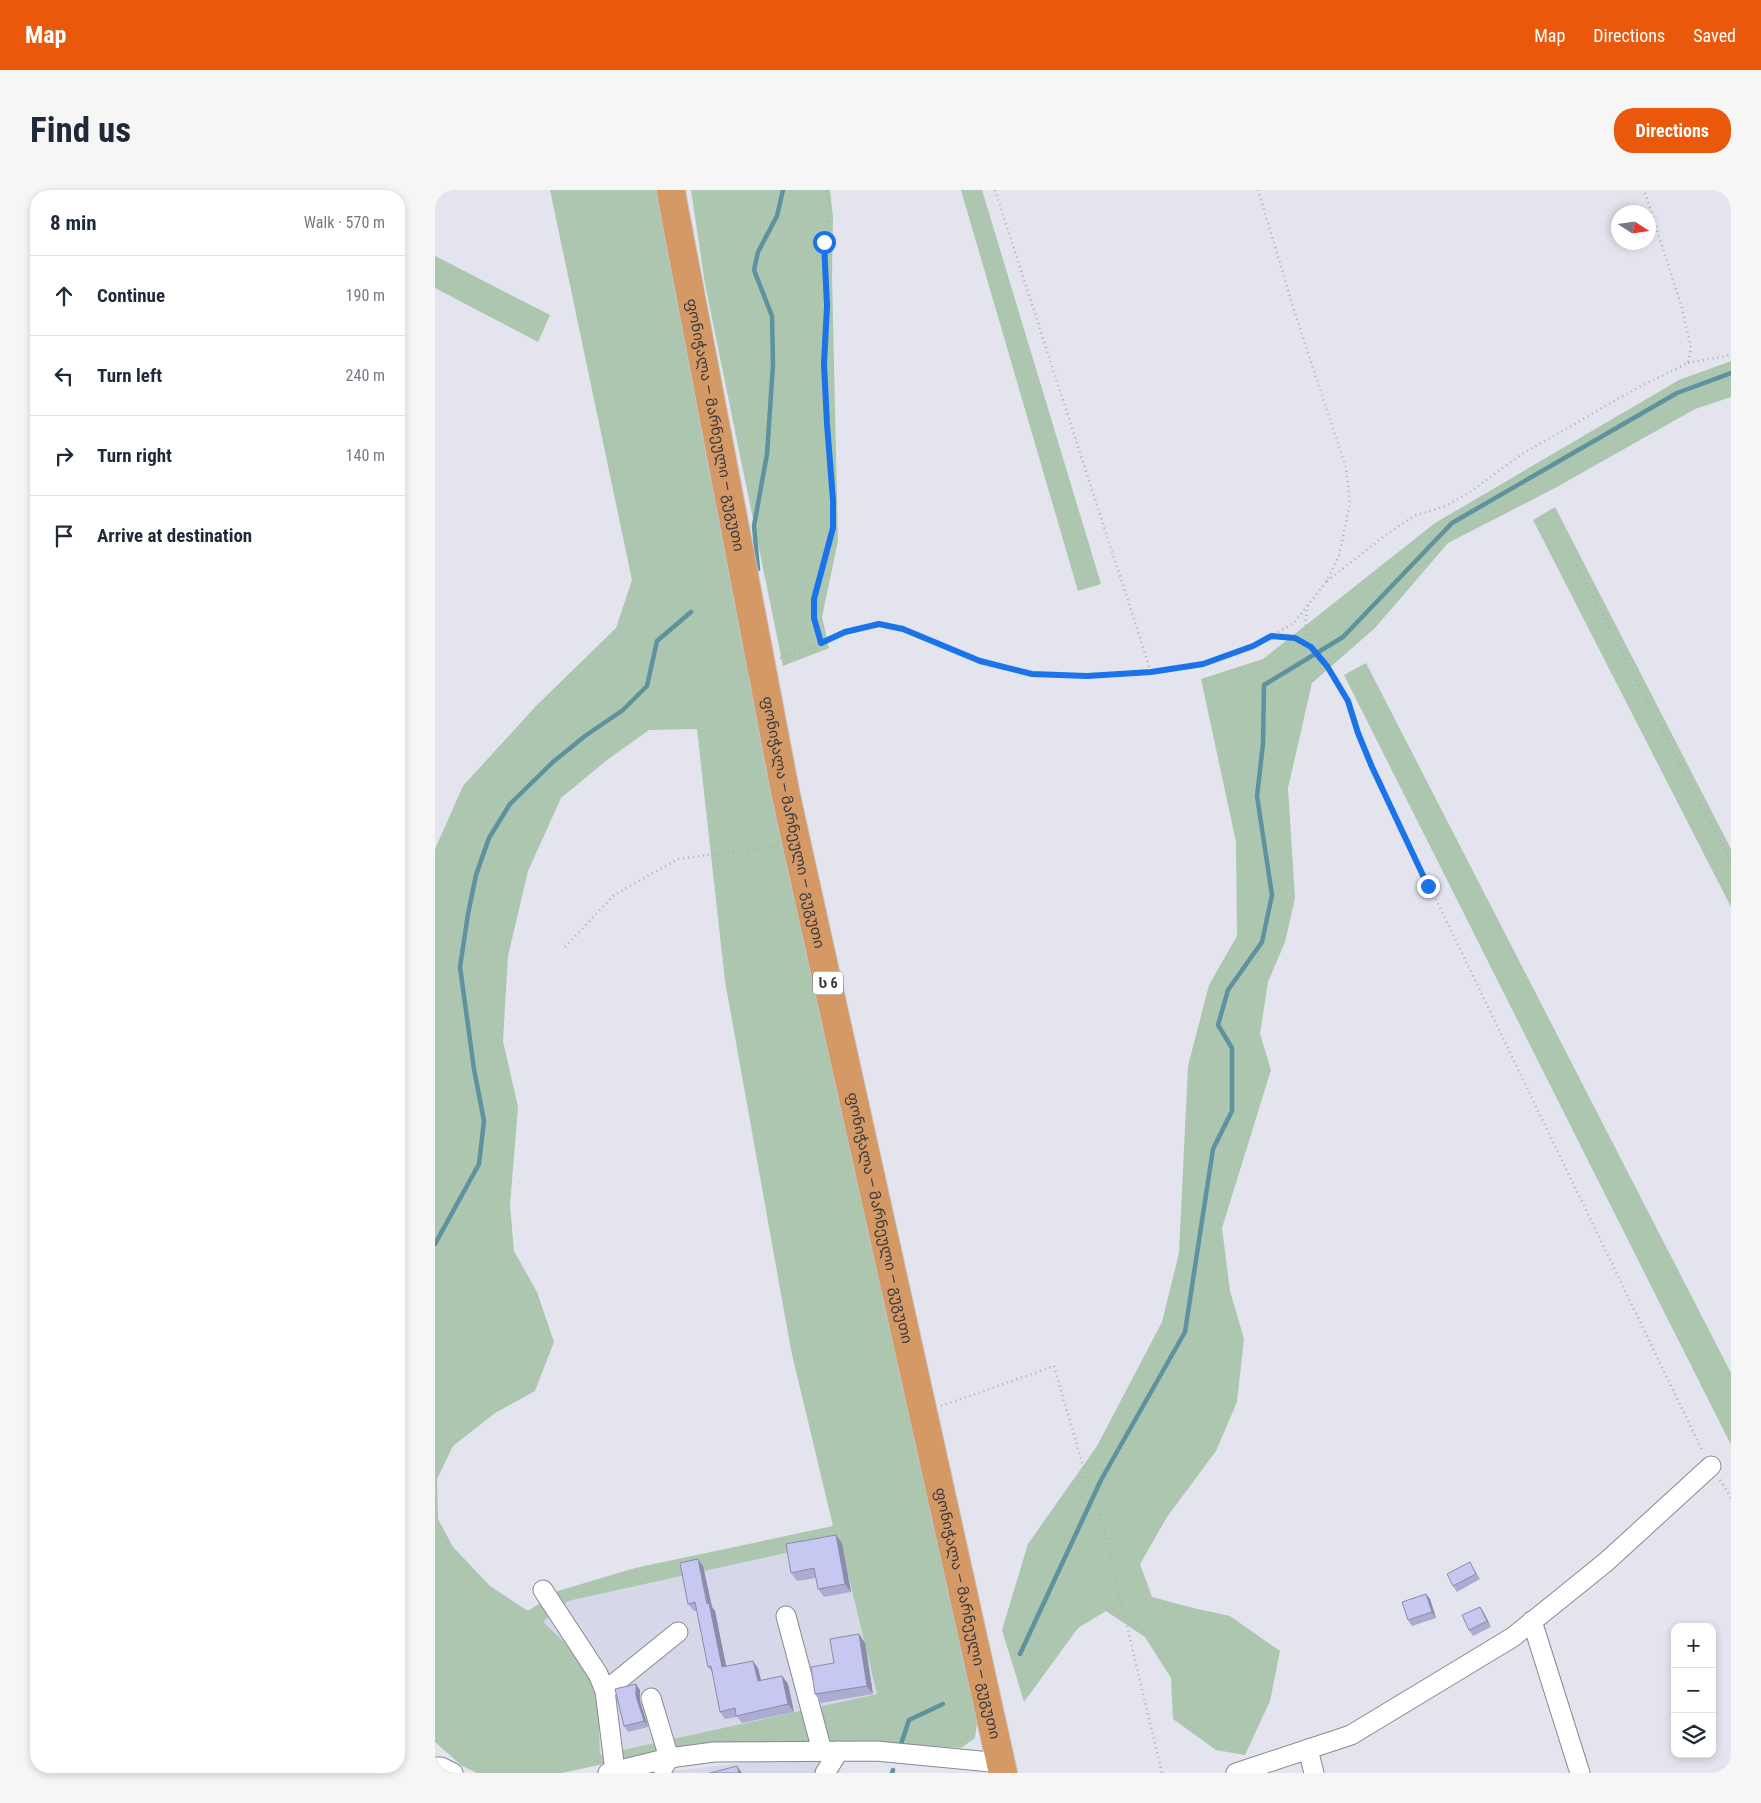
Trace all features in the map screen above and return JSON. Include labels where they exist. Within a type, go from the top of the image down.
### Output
[{"type":"highway","name":"ფონიჭალა — მარნეული — გუგუთი","points":[[671,190],[786,796],[1002,1768]]},
{"type":"street","points":[[1236,1773],[1351,1735],[1513,1637],[1606,1562],[1711,1466]]},
{"type":"street","points":[[543,1590],[598,1674],[605,1691],[611,1772],[664,1765],[714,1752],[876,1751],[1002,1768]]},
{"type":"street","points":[[786,1616],[831,1751],[825,1773]]},
{"type":"street","points":[[1532,1621],[1579,1773]]},
{"type":"street","points":[[605,1691],[678,1632]]},
{"type":"street","points":[[651,1698],[664,1765]]},
{"type":"street","points":[[1309,1749],[1315,1773]]},
{"type":"street","points":[[435,1767],[441,1767],[453,1773]]},
{"type":"path","points":[[821,643],[814,618],[814,599],[833,528],[833,500],[824,364],[827,306],[824,242],[829,201],[826,190]]},
{"type":"path","points":[[995,190],[1151,672]]},
{"type":"path","points":[[761,664],[821,643],[845,632],[879,624],[903,629],[980,661],[1032,674],[1087,676],[1151,672],[1203,664],[1253,646],[1294,623],[1325,582],[1339,556],[1350,503],[1346,468],[1257,190]]},
{"type":"path","points":[[1644,190],[1682,308],[1691,348],[1687,363]]},
{"type":"path","points":[[1325,582],[1383,536],[1414,516],[1446,506],[1470,492],[1522,454],[1637,388],[1687,363],[1731,355]]},
{"type":"path","points":[[1565,543],[1731,862]]},
{"type":"path","points":[[1308,605],[1305,623],[1311,647]]},
{"type":"path","points":[[1271,636],[1295,638],[1311,647],[1327,666],[1348,701],[1358,733],[1372,767],[1687,1420],[1711,1466],[1731,1498]]},
{"type":"path","points":[[565,946],[614,895],[678,859],[797,844]]},
{"type":"path","points":[[923,1412],[1054,1366],[1088,1483]]},
{"type":"path","points":[[1099,1509],[1162,1773]]},
{"type":"shaded area","points":[[840,1541],[877,1694],[600,1755],[600,1714],[543,1622],[568,1601]]},
{"type":"shaded area","points":[[812,1755],[840,1767],[840,1773],[655,1773]]},
{"type":"green space","points":[[550,190],[660,190],[978,1716],[975,1738],[961,1748],[872,1742],[700,1743],[562,1773],[477,1773],[462,1766],[435,1742],[435,849],[463,786],[536,706],[616,628],[632,580]],"holes":[[[697,729],[725,981],[791,1350],[833,1526],[635,1568],[558,1591],[528,1611],[490,1586],[453,1547],[438,1519],[437,1479],[453,1446],[495,1413],[535,1391],[554,1342],[537,1292],[514,1251],[510,1205],[518,1107],[503,1041],[508,956],[528,871],[561,798],[607,760],[649,730]],[[840,1541],[877,1694],[600,1755],[598,1688],[576,1653],[543,1622],[568,1601]]]},
{"type":"green space","points":[[691,190],[830,190],[833,217],[832,276],[838,541],[822,617],[829,648],[783,666],[705,284]]},
{"type":"green space","points":[[961,190],[982,190],[1101,584],[1078,591]]},
{"type":"green space","points":[[435,256],[550,315],[538,342],[435,288]]},
{"type":"green space","points":[[1731,361],[1731,397],[1695,409],[1555,488],[1448,543],[1375,628],[1312,683],[1288,788],[1295,898],[1285,942],[1268,982],[1260,1034],[1271,1070],[1222,1228],[1230,1291],[1244,1339],[1237,1402],[1216,1451],[1167,1517],[1140,1564],[1152,1597],[1230,1616],[1280,1651],[1270,1701],[1245,1755],[1216,1750],[1173,1719],[1171,1678],[1145,1637],[1106,1611],[1078,1628],[1024,1702],[1002,1630],[1028,1544],[1097,1446],[1162,1322],[1179,1253],[1188,1066],[1209,985],[1237,936],[1236,842],[1201,679],[1263,659],[1435,523],[1679,380]]},
{"type":"green space","points":[[1555,507],[1731,849],[1731,907],[1533,520]]},
{"type":"green space","points":[[1366,663],[1731,1373],[1731,1445],[1344,675]]},
{"type":"building","points":[[836,1535],[845,1584],[818,1589],[814,1568],[791,1573],[786,1544]]},
{"type":"building","points":[[698,1559],[722,1667],[753,1661],[758,1681],[782,1676],[788,1704],[736,1716],[735,1708],[720,1712],[711,1666],[708,1667],[695,1602],[688,1604],[680,1563]]},
{"type":"building","points":[[1470,1562],[1476,1574],[1453,1586],[1447,1574]]},
{"type":"building","points":[[1426,1594],[1432,1612],[1408,1620],[1402,1602]]},
{"type":"building","points":[[1480,1607],[1487,1621],[1469,1630],[1462,1615]]},
{"type":"building","points":[[859,1634],[867,1686],[815,1694],[811,1667],[834,1663],[830,1639]]},
{"type":"building","points":[[636,1684],[636,1696],[644,1721],[624,1726],[615,1689]]},
{"type":"building","points":[[737,1766],[739,1773],[710,1773]]},
{"type":"waterway","points":[[758,569],[754,526],[767,454],[773,364],[772,316],[754,270],[758,252],[777,216],[783,190]]},
{"type":"waterway","points":[[1020,1654],[1101,1480],[1185,1332],[1213,1149],[1232,1111],[1232,1048],[1218,1025],[1228,990],[1262,942],[1272,895],[1257,796],[1263,744],[1264,685],[1343,637],[1452,523],[1677,393],[1731,373]]},
{"type":"waterway","points":[[435,1244],[479,1164],[484,1121],[474,1069],[460,967],[476,875],[489,838],[510,804],[553,762],[585,736],[623,710],[647,686],[657,641],[691,612]]},
{"type":"waterway","points":[[900,1747],[909,1720],[943,1704]]},
{"type":"route","points":[[824,242],[827,306],[824,364],[833,500],[833,528],[814,599],[814,618],[821,643],[845,632],[879,624],[903,629],[980,661],[1032,674],[1087,676],[1151,672],[1203,664],[1253,646],[1271,636],[1295,638],[1311,647],[1327,666],[1348,701],[1358,733],[1372,767],[1428,886]]}]
